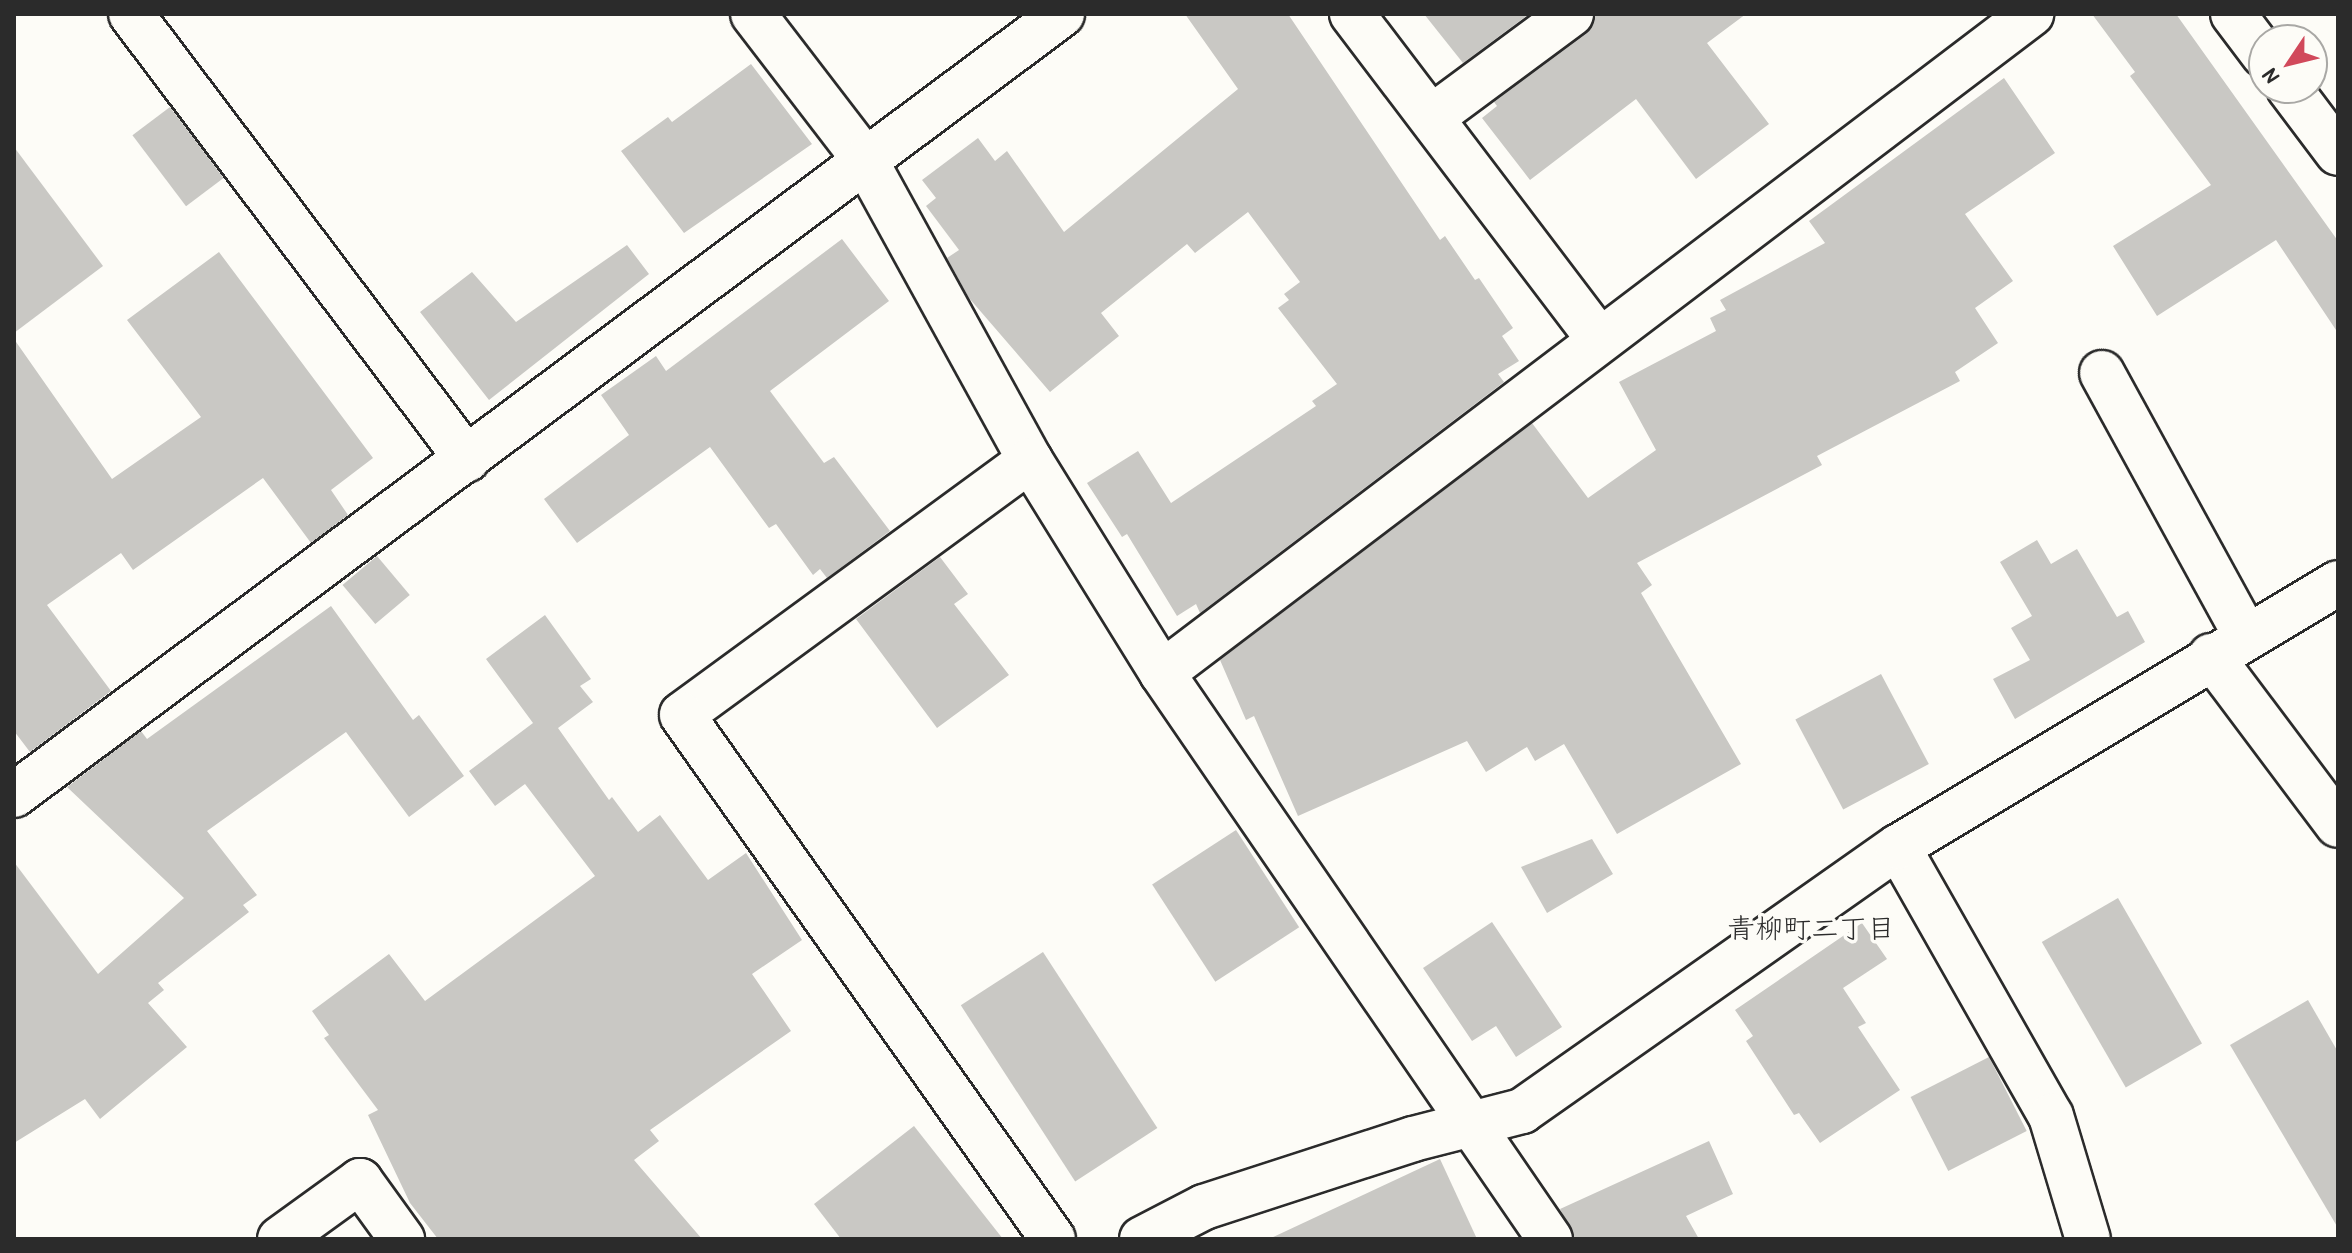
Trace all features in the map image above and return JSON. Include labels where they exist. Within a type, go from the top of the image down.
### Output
[{"type":"street","points":[[131,14],[467,459]]},
{"type":"street","points":[[753,14],[865,160],[1030,460],[1162,673],[1550,1239]]},
{"type":"street","points":[[14,795],[1062,14]]},
{"type":"street","points":[[1352,14],[1599,339]]},
{"type":"street","points":[[1432,117],[1571,14]]},
{"type":"street","points":[[1162,673],[2031,14]]},
{"type":"street","points":[[2233,14],[2248,34]]},
{"type":"street","points":[[2301,104],[2338,153]]},
{"type":"street","points":[[2102,373],[2228,646],[2338,825]]},
{"type":"street","points":[[1030,460],[682,715],[1053,1239]]},
{"type":"street","points":[[1142,1239],[1204,1207],[1413,1139],[1475,1127],[1522,1111],[1898,847],[2228,646],[2338,583]]},
{"type":"street","points":[[1898,847],[2051,1116],[2088,1239]]},
{"type":"street","points":[[280,1239],[360,1181],[402,1239]]},
{"type":"building","points":[[1185,14],[1288,14],[1440,240],[1445,236],[1513,328],[1502,336],[1519,361],[1498,374],[1504,382],[1200,613],[1196,604],[1177,616],[1127,534],[1122,537],[1087,483],[1138,451],[1171,503],[1316,406],[1312,401],[1337,384],[1278,308],[1289,300],[1284,294],[1300,282],[1248,212],[1195,253],[1187,244],[1101,313],[1119,336],[1050,392],[969,298],[947,258],[959,250],[926,206],[936,198],[922,180],[978,138],[995,161],[1007,151],[1064,232],[1238,89]]},
{"type":"building","points":[[1424,14],[1529,14],[1463,63]]},
{"type":"building","points":[[1596,14],[1746,14],[1707,43],[1769,124],[1696,179],[1636,99],[1530,180],[1482,118],[1497,106],[1494,102],[1586,34]]},
{"type":"building","points":[[2092,14],[2176,14],[2338,241],[2338,333],[2276,240],[2157,316],[2113,246],[2211,185],[2130,76],[2135,72]]},
{"type":"building","points":[[751,64],[812,144],[684,233],[621,151],[668,117],[672,122]]},
{"type":"building","points":[[2004,78],[2055,153],[1965,214],[2013,281],[1975,308],[1998,343],[1955,372],[1960,381],[1817,456],[1822,465],[1637,563],[1652,585],[1641,593],[1741,764],[1617,834],[1564,744],[1535,761],[1527,747],[1486,772],[1467,741],[1298,816],[1254,716],[1246,720],[1220,660],[1532,423],[1588,498],[1656,450],[1619,382],[1716,331],[1710,318],[1726,310],[1720,300],[1825,243],[1809,221]]},
{"type":"building","points":[[170,107],[224,178],[186,206],[132,135]]},
{"type":"building","points":[[14,147],[103,266],[14,333]]},
{"type":"building","points":[[842,239],[889,301],[770,391],[824,463],[834,457],[890,531],[827,578],[820,569],[813,575],[776,524],[769,528],[710,447],[577,543],[544,499],[629,435],[601,395],[656,356],[666,371]]},
{"type":"building","points":[[627,245],[649,274],[489,400],[420,312],[472,272],[516,322]]},
{"type":"building","points":[[219,252],[373,458],[331,490],[348,515],[311,543],[263,478],[133,570],[121,553],[47,605],[111,691],[30,752],[14,731],[14,339],[112,479],[201,417],[127,320]]},
{"type":"building","points":[[2037,540],[2051,564],[2077,549],[2117,617],[2128,611],[2145,642],[2015,719],[1993,679],[2030,660],[2011,628],[2032,616],[2000,562]]},
{"type":"building","points":[[377,556],[410,595],[375,624],[343,585]]},
{"type":"building","points":[[940,557],[968,594],[954,604],[1009,675],[937,728],[856,619]]},
{"type":"building","points":[[331,606],[413,720],[419,715],[464,776],[409,817],[346,732],[207,831],[257,895],[243,905],[249,912],[158,983],[164,990],[148,1003],[187,1047],[100,1119],[85,1099],[14,1143],[14,862],[98,974],[184,898],[67,787],[141,731],[147,739]]},
{"type":"building","points":[[545,615],[591,679],[580,686],[593,702],[558,728],[609,800],[612,797],[638,832],[660,815],[708,880],[746,853],[802,940],[752,974],[791,1031],[650,1130],[659,1141],[634,1160],[702,1239],[438,1239],[410,1203],[368,1115],[378,1110],[324,1038],[329,1035],[312,1011],[389,954],[425,1001],[595,876],[525,784],[495,806],[469,771],[533,723],[486,659]]},
{"type":"building","points":[[1881,674],[1929,764],[1843,810],[1795,720]]},
{"type":"building","points":[[1236,830],[1299,927],[1215,982],[1152,884]]},
{"type":"building","points":[[1592,839],[1613,874],[1547,913],[1521,867]]},
{"type":"building","points":[[2118,898],[2202,1043],[2126,1087],[2042,942]]},
{"type":"building","points":[[1492,922],[1562,1027],[1516,1057],[1496,1026],[1472,1041],[1423,968]]},
{"type":"building","points":[[1862,923],[1887,959],[1843,988],[1866,1023],[1858,1027],[1900,1090],[1820,1143],[1799,1113],[1794,1115],[1746,1041],[1753,1036],[1735,1010]]},
{"type":"building","points":[[1043,952],[1157,1128],[1075,1181],[961,1005]]},
{"type":"building","points":[[2308,1000],[2338,1052],[2338,1228],[2230,1045]]},
{"type":"building","points":[[1989,1057],[2027,1131],[1948,1171],[1911,1097]]},
{"type":"building","points":[[914,1126],[1003,1239],[841,1239],[814,1204]]},
{"type":"building","points":[[1709,1141],[1733,1194],[1686,1216],[1699,1239],[1575,1239],[1560,1209]]},
{"type":"building","points":[[1440,1159],[1477,1239],[1269,1239]]},
{"type":"district","name":"青柳町二丁目","points":[[1811,928]]}]
